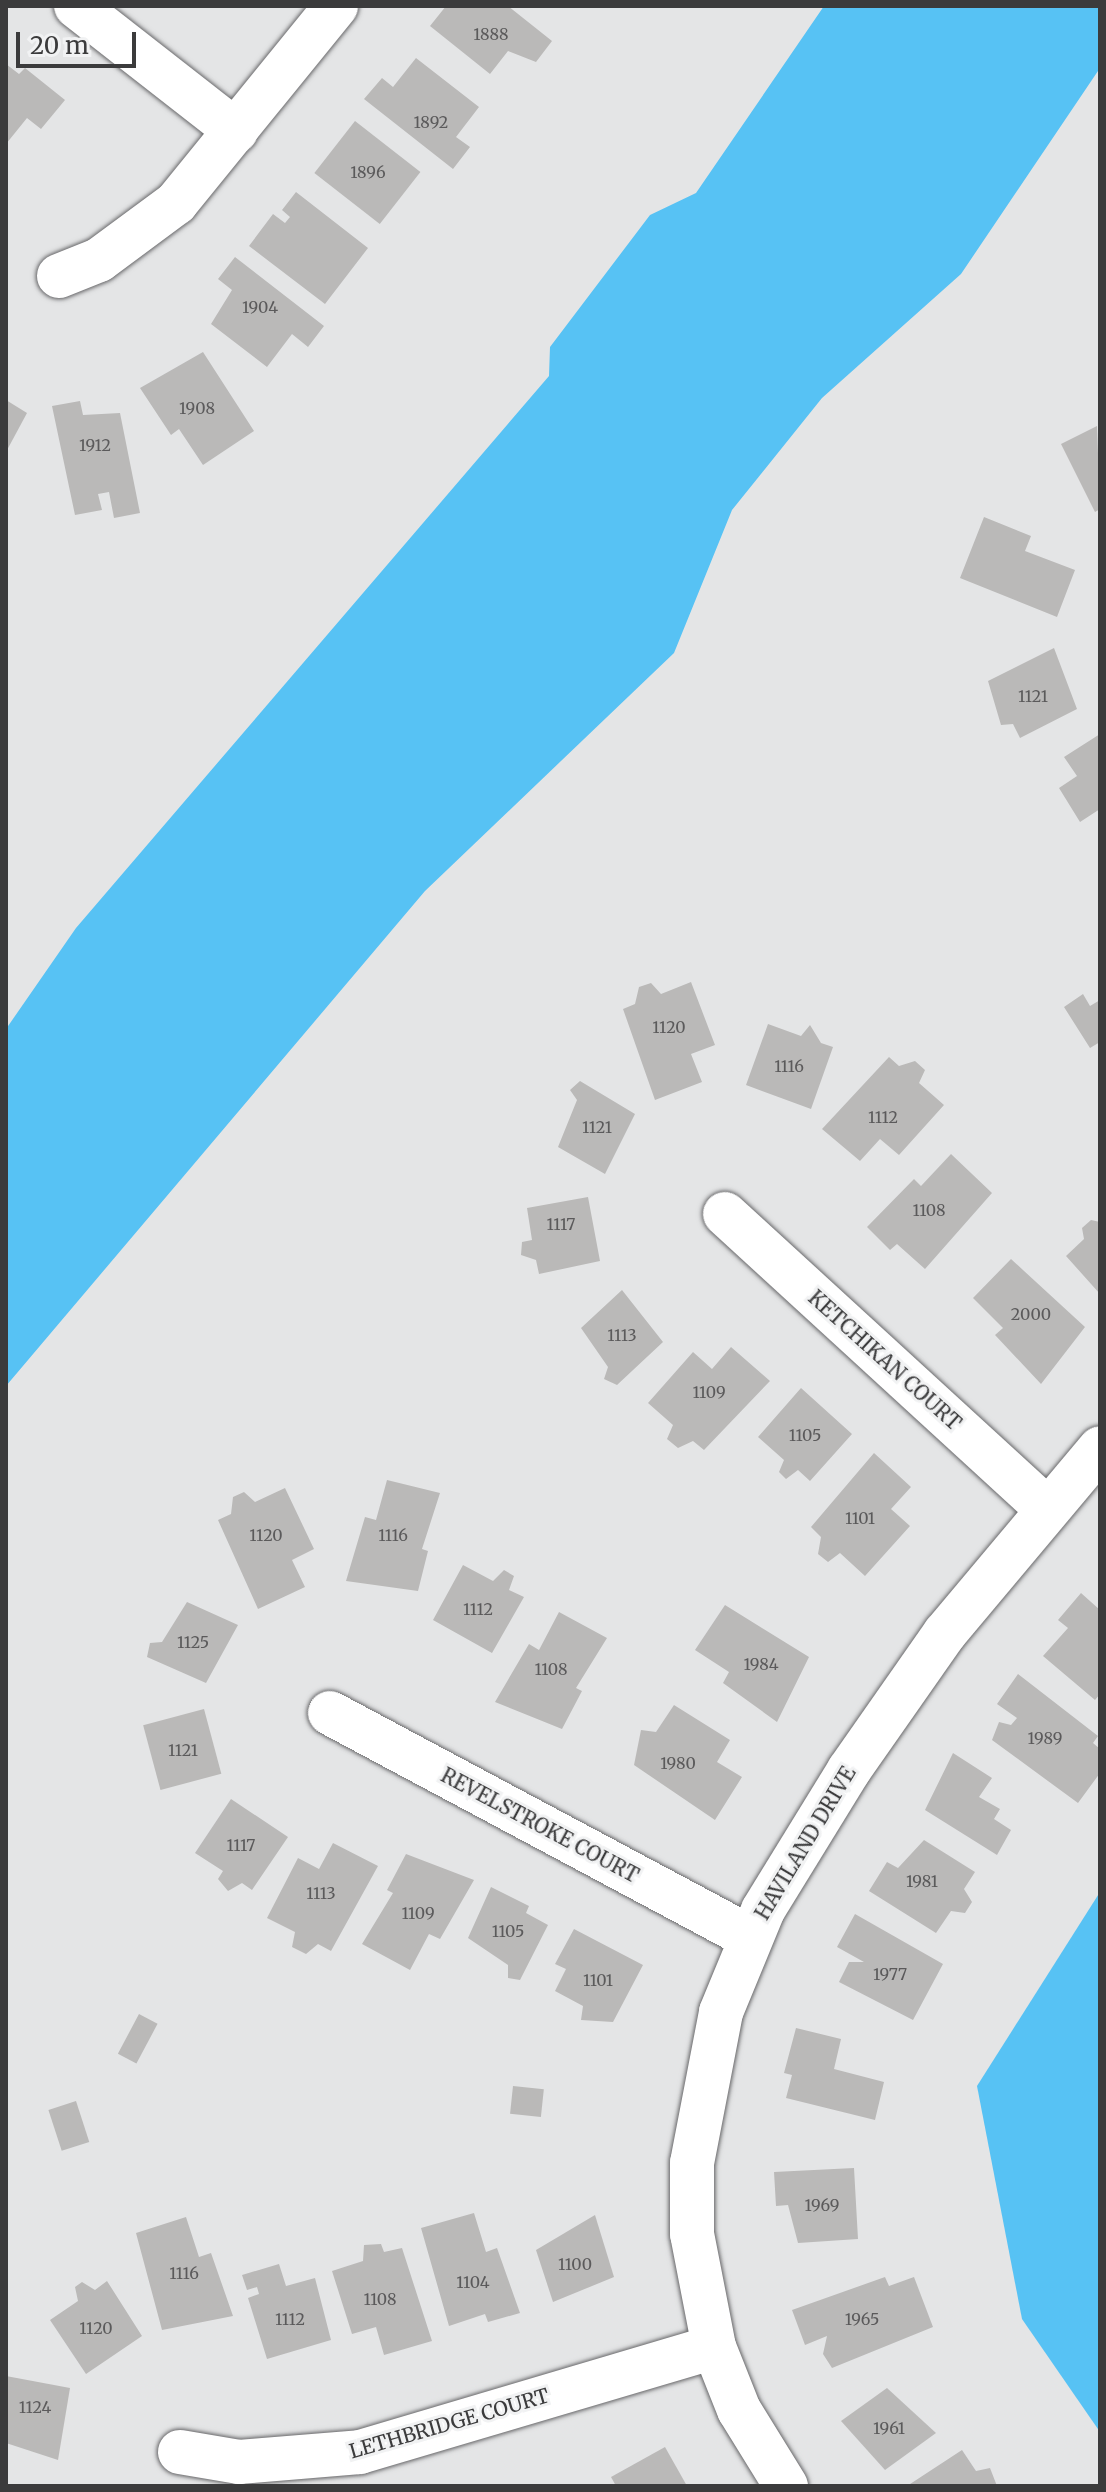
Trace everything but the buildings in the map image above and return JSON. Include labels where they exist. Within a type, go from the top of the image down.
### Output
[{"type":"street","points":[[76,6],[236,131]]},
{"type":"street","points":[[59,276],[145,232],[236,131],[336,6]]},
{"type":"street","name":"KETCHIKAN COURT","points":[[725,1214],[1045,1507]]},
{"type":"street","name":"HAVILAND DRIVE","points":[[786,2486],[739,2410],[714,2347],[692,2234],[692,2163],[721,2012],[750,1937],[849,1770],[1045,1507],[1100,1448]]},
{"type":"street","name":"REVELSTROKE COURT","points":[[330,1713],[750,1937]]},
{"type":"street","name":"LETHBRIDGE COURT","points":[[180,2452],[239,2462],[360,2452],[714,2347]]},
{"type":"water","points":[[824,6],[1100,6],[1100,68],[961,274],[822,398],[732,510],[674,653],[425,891],[6,1386],[6,1029],[76,928],[549,376],[550,347],[650,215],[696,193]]},
{"type":"water","points":[[1100,1892],[1100,2432],[1022,2319],[977,2086]]}]
